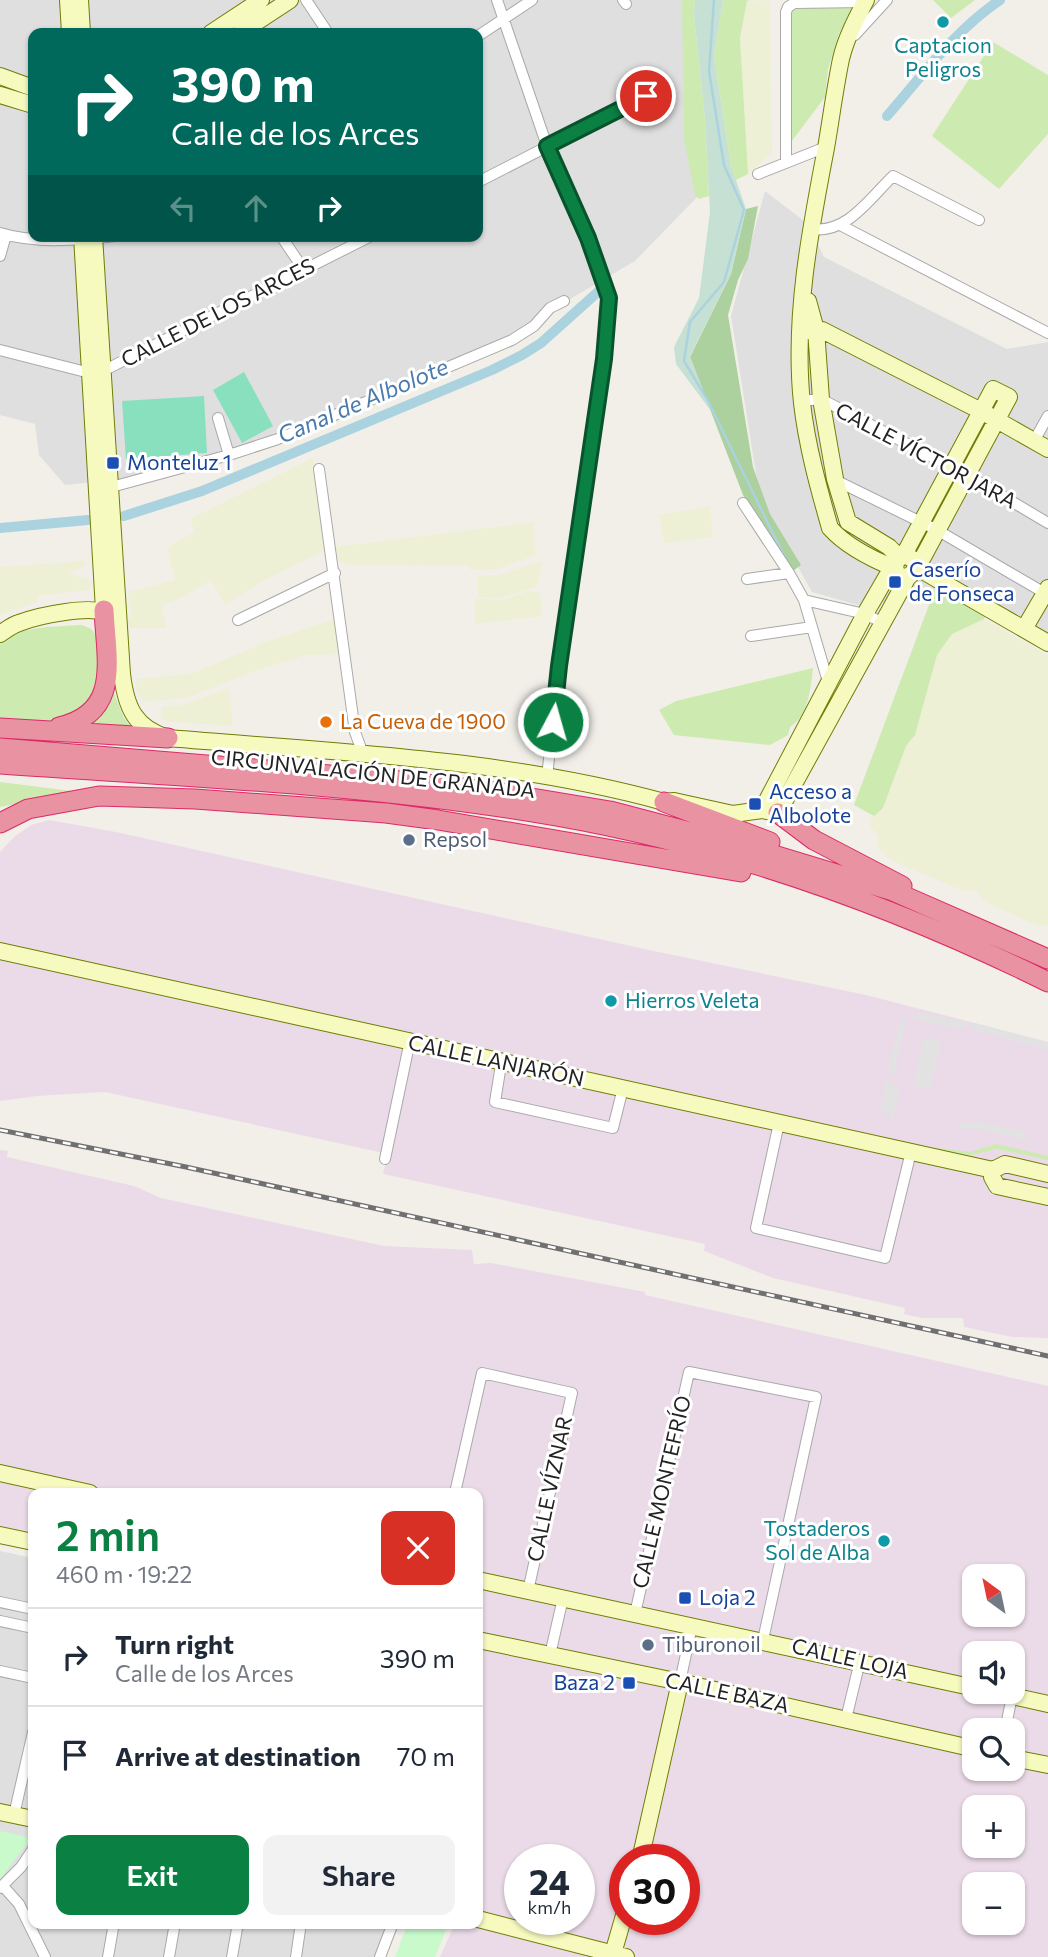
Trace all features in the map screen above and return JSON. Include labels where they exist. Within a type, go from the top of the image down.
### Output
[{"type":"highway","points":[[47,729],[66,725],[86,716],[100,701],[107,681],[111,633],[94,622],[103,608]]},
{"type":"highway","points":[[0,728],[168,738]]},
{"type":"highway","name":"CIRCUNVALACIÓN DE GRANADA","points":[[0,748],[330,774],[549,800],[610,811],[867,883],[921,902],[1048,959]]},
{"type":"highway","name":"CIRCUNVALACIÓN DE GRANADA","points":[[0,764],[351,790],[493,806],[558,817],[682,844],[833,890],[926,926],[1048,982]]},
{"type":"highway","points":[[0,823],[28,808],[99,796],[195,799],[386,813],[617,849],[746,873],[811,890],[833,890]]},
{"type":"highway","points":[[664,802],[850,871],[867,883]]},
{"type":"highway","points":[[770,811],[814,840],[898,882],[921,902]]},
{"type":"street","points":[[68,0],[70,28]]},
{"type":"street","points":[[80,0],[82,28]]},
{"type":"street","points":[[243,18],[261,0]]},
{"type":"street","points":[[222,28],[290,0]]},
{"type":"street","points":[[306,0],[325,28]]},
{"type":"street","points":[[498,0],[547,146],[605,283],[609,307],[594,434],[559,666],[547,777]]},
{"type":"street","points":[[483,33],[532,0]]},
{"type":"street","points":[[849,37],[855,35],[887,0]]},
{"type":"street","points":[[786,162],[788,7],[794,3],[865,1],[842,57],[804,289],[835,479],[848,522],[889,547],[905,566]]},
{"type":"street","points":[[0,76],[28,86]]},
{"type":"street","points":[[483,179],[646,96],[654,85]]},
{"type":"street","points":[[0,94],[28,103]]},
{"type":"street","points":[[758,174],[826,147]]},
{"type":"street","points":[[842,226],[893,176],[979,220]]},
{"type":"street","points":[[812,229],[842,226],[1048,332]]},
{"type":"street","points":[[0,256],[3,234],[28,235]]},
{"type":"street","points":[[88,242],[103,489],[103,608]]},
{"type":"street","points":[[285,242],[304,270]]},
{"type":"street","name":"CALLE DE LOS ARCES","points":[[96,372],[358,242]]},
{"type":"street","points":[[103,489],[278,439],[512,340],[534,326],[551,308],[564,301]]},
{"type":"street","points":[[809,331],[822,330],[981,411],[1041,445],[1048,416]]},
{"type":"street","points":[[809,331],[800,359],[802,401],[817,484],[830,527],[839,537],[878,562],[905,566],[1048,643]]},
{"type":"street","points":[[0,351],[96,372]]},
{"type":"street","points":[[770,811],[811,715],[865,614],[887,576],[905,566],[922,559],[1009,397],[993,389],[906,551],[905,566],[883,623],[827,723],[770,811]]},
{"type":"street","name":"CALLE VÍCTOR JARA","points":[[802,401],[821,399],[967,475],[1048,523]]},
{"type":"street","points":[[218,418],[229,455]]},
{"type":"street","points":[[319,469],[355,732],[363,754]]},
{"type":"street","points":[[817,484],[835,479],[937,530],[1047,596],[1028,631]]},
{"type":"street","points":[[743,503],[804,600],[828,684],[844,693]]},
{"type":"street","points":[[238,620],[335,573]]},
{"type":"street","points":[[747,579],[789,573]]},
{"type":"street","points":[[804,600],[865,614],[883,623]]},
{"type":"street","points":[[0,634],[15,624],[37,617],[103,608],[120,621],[111,633],[132,713],[152,733],[168,738],[487,767],[604,786],[664,802],[674,801],[733,814],[770,811]]},
{"type":"street","points":[[751,636],[812,627]]},
{"type":"street","points":[[811,715],[827,723]]},
{"type":"street","name":"CALLE LANJARÓN","points":[[0,951],[992,1173]]},
{"type":"street","name":"CALLE LANJARÓN","points":[[0,962],[500,1071],[778,1127],[909,1160],[992,1173],[1005,1164],[1048,1174]]},
{"type":"street","points":[[385,1159],[408,1050]]},
{"type":"street","name":"CALLE LANJARÓN","points":[[500,1071],[495,1102],[613,1129],[621,1096]]},
{"type":"street","points":[[778,1127],[756,1228],[885,1258],[909,1160]]},
{"type":"street","name":"CALLE LANJARÓN","points":[[992,1173],[997,1186],[1048,1197]]},
{"type":"street","name":"CALLE MONTEFRÍO","points":[[635,1614],[689,1372],[816,1397],[763,1640]]},
{"type":"street","name":"CALLE VÍZNAR","points":[[456,1488],[482,1373],[572,1393],[528,1591]]},
{"type":"street","points":[[0,1473],[68,1488]]},
{"type":"street","points":[[0,1535],[28,1541]]},
{"type":"street","name":"CALLE LOJA","points":[[483,1581],[962,1685]]},
{"type":"street","points":[[550,1655],[563,1598]]},
{"type":"street","points":[[0,1602],[28,1608]]},
{"type":"street","points":[[0,1621],[28,1627]]},
{"type":"street","points":[[644,1844],[692,1626]]},
{"type":"street","name":"CALLE BAZA","points":[[483,1641],[680,1682],[962,1746]]},
{"type":"street","points":[[846,1719],[860,1661]]},
{"type":"street","points":[[0,1671],[28,1677]]},
{"type":"street","points":[[1025,1699],[1048,1704]]},
{"type":"street","points":[[28,1748],[7,1813],[28,1818]]},
{"type":"street","points":[[1025,1760],[1048,1765]]},
{"type":"street","points":[[28,1855],[2,1887],[19,1904],[28,1923]]},
{"type":"street","points":[[483,1920],[617,1956],[621,1935]]},
{"type":"street","points":[[31,1929],[44,1957]]},
{"type":"street","points":[[108,1957],[113,1929]]},
{"type":"street","points":[[169,1957],[174,1929]]},
{"type":"street","points":[[232,1957],[236,1929]]},
{"type":"street","points":[[296,1957],[300,1929]]},
{"type":"street","points":[[380,1957],[391,1929]]},
{"type":"shaded area","points":[[0,0],[682,0],[703,191],[635,261],[509,335],[254,448],[141,477],[65,485],[39,455],[35,424],[0,415]]},
{"type":"shaded area","points":[[765,191],[808,224],[824,257],[1007,349],[1048,342],[1048,653],[943,592],[861,606],[812,592],[760,499],[731,316]]},
{"type":"shaded area","points":[[49,820],[116,832],[649,950],[866,995],[1048,1042],[1048,1338],[1012,1337],[964,1327],[963,1318],[922,1318],[904,1314],[905,1308],[773,1278],[704,1251],[705,1244],[383,1174],[388,1154],[105,1092],[0,1101],[0,852],[14,837],[31,825]]},
{"type":"shaded area","points":[[918,1012],[968,1023],[963,1030],[913,1019]]},
{"type":"shaded area","points":[[900,1019],[906,1020],[894,1075],[888,1070]]},
{"type":"shaded area","points":[[975,1023],[1048,1043],[1048,1049],[970,1029]]},
{"type":"shaded area","points":[[924,1037],[941,1041],[930,1090],[913,1086]]},
{"type":"shaded area","points":[[887,1078],[900,1091],[893,1120],[880,1108]]},
{"type":"shaded area","points":[[978,1122],[1026,1132],[1027,1140],[978,1129],[961,1130],[960,1123]]},
{"type":"shaded area","points":[[0,1150],[8,1151],[7,1157],[134,1186],[161,1198],[384,1246],[472,1250],[474,1264],[491,1263],[645,1292],[645,1295],[1048,1386],[1048,1957],[440,1957],[452,1929],[483,1929],[483,1488],[28,1488],[28,1531],[0,1526]]},
{"type":"shaded area","points":[[0,1551],[28,1557],[28,1929],[389,1929],[378,1957],[0,1957]]},
{"type":"green space","points":[[682,0],[695,0],[709,196],[699,199],[695,195],[684,139]]},
{"type":"green space","points":[[695,0],[723,0],[714,57],[731,166],[746,209],[731,274],[690,356],[711,411],[676,364],[674,347],[699,298],[710,212]]},
{"type":"green space","points":[[723,0],[750,0],[747,1],[740,38],[748,174],[736,180],[731,166],[714,57]]},
{"type":"green space","points":[[770,0],[772,153],[748,174],[740,38],[747,1]]},
{"type":"green space","points":[[933,0],[975,0],[951,18]]},
{"type":"green space","points":[[853,6],[839,34],[828,69],[825,97],[789,145],[790,9]]},
{"type":"green space","points":[[993,42],[1048,75],[1048,134],[999,189],[932,136]]},
{"type":"green space","points":[[758,206],[748,259],[738,280],[728,315],[753,467],[770,514],[801,565],[793,571],[743,495],[690,357],[731,274],[746,209]]},
{"type":"green space","points":[[244,372],[273,426],[242,443],[213,390]]},
{"type":"green space","points":[[204,396],[207,453],[126,459],[122,401]]},
{"type":"green space","points":[[313,458],[326,550],[257,584],[225,605],[211,580],[185,596],[162,605],[166,628],[128,628],[127,619],[131,617],[128,592],[175,580],[167,547],[195,532],[190,519]]},
{"type":"green space","points":[[710,506],[713,537],[664,543],[659,515]]},
{"type":"green space","points":[[534,522],[535,555],[497,569],[470,570],[468,566],[353,565],[339,562],[334,547]]},
{"type":"green space","points":[[84,561],[85,566],[68,573],[92,581],[90,590],[37,596],[37,602],[0,615],[0,567]]},
{"type":"green space","points":[[542,561],[537,587],[500,598],[478,597],[478,576],[500,575]]},
{"type":"green space","points":[[936,586],[986,615],[984,619],[952,634],[937,655],[915,735],[906,746],[883,808],[874,816],[854,805]]},
{"type":"green space","points":[[528,591],[540,593],[542,616],[475,624],[475,599],[502,600]]},
{"type":"green space","points":[[334,619],[338,654],[306,655],[186,698],[143,702],[137,691],[136,679],[191,674],[266,642]]},
{"type":"green space","points":[[984,619],[1048,655],[1048,925],[1038,926],[983,901],[977,890],[964,891],[892,861],[878,848],[878,836],[870,826],[871,818],[883,808],[906,746],[915,735],[937,655],[951,634]]},
{"type":"green space","points":[[82,625],[92,630],[98,644],[92,701],[68,715],[49,721],[0,721],[0,643],[29,630]]},
{"type":"green space","points":[[813,668],[805,709],[790,727],[788,735],[770,745],[674,735],[659,710],[676,701]]},
{"type":"green space","points":[[229,688],[233,726],[169,722],[161,718],[162,707],[186,704]]},
{"type":"green space","points":[[114,693],[124,718],[132,728],[88,725],[104,712]]},
{"type":"green space","points":[[0,782],[80,792],[0,807]]},
{"type":"green space","points":[[996,1144],[1048,1156],[1048,1160],[997,1149],[971,1155],[941,1152],[939,1148],[970,1152]]},
{"type":"green space","points":[[0,1831],[28,1837],[28,1842],[0,1879]]},
{"type":"green space","points":[[406,1929],[446,1930],[435,1957],[395,1957]]},
{"type":"waterway","points":[[714,0],[709,71],[724,165],[744,210],[724,282],[690,322],[684,361],[707,399],[786,560]]},
{"type":"waterway","name":"Canal de Albolote","points":[[887,116],[926,69],[968,25],[1000,0]]},
{"type":"waterway","name":"Canal de Albolote","points":[[124,516],[202,491],[492,370],[541,343],[599,291]]},
{"type":"waterway","name":"Canal de Albolote","points":[[0,528],[88,520]]},
{"type":"railway","points":[[0,1130],[186,1167],[1048,1356]]},
{"type":"place","name":"Captacion Peligros","points":[[943,22]]},
{"type":"place","name":"Monteluz 1","points":[[113,463]]},
{"type":"place","name":"Caserío de Fonseca","points":[[895,582]]},
{"type":"place","name":"La Cueva de 1900","points":[[326,722]]},
{"type":"place","name":"Acceso a Albolote","points":[[755,804]]},
{"type":"place","name":"Repsol","points":[[409,840]]},
{"type":"place","name":"Hierros Veleta","points":[[611,1001]]},
{"type":"place","name":"Tostaderos Sol de Alba","points":[[884,1541]]},
{"type":"place","name":"Loja 2","points":[[685,1598]]},
{"type":"place","name":"Tiburonoil","points":[[648,1645]]},
{"type":"place","name":"Baza 2","points":[[629,1683]]},
{"type":"route","points":[[553,722],[571,578],[604,359],[609,298],[588,238],[547,146],[646,96]]}]
